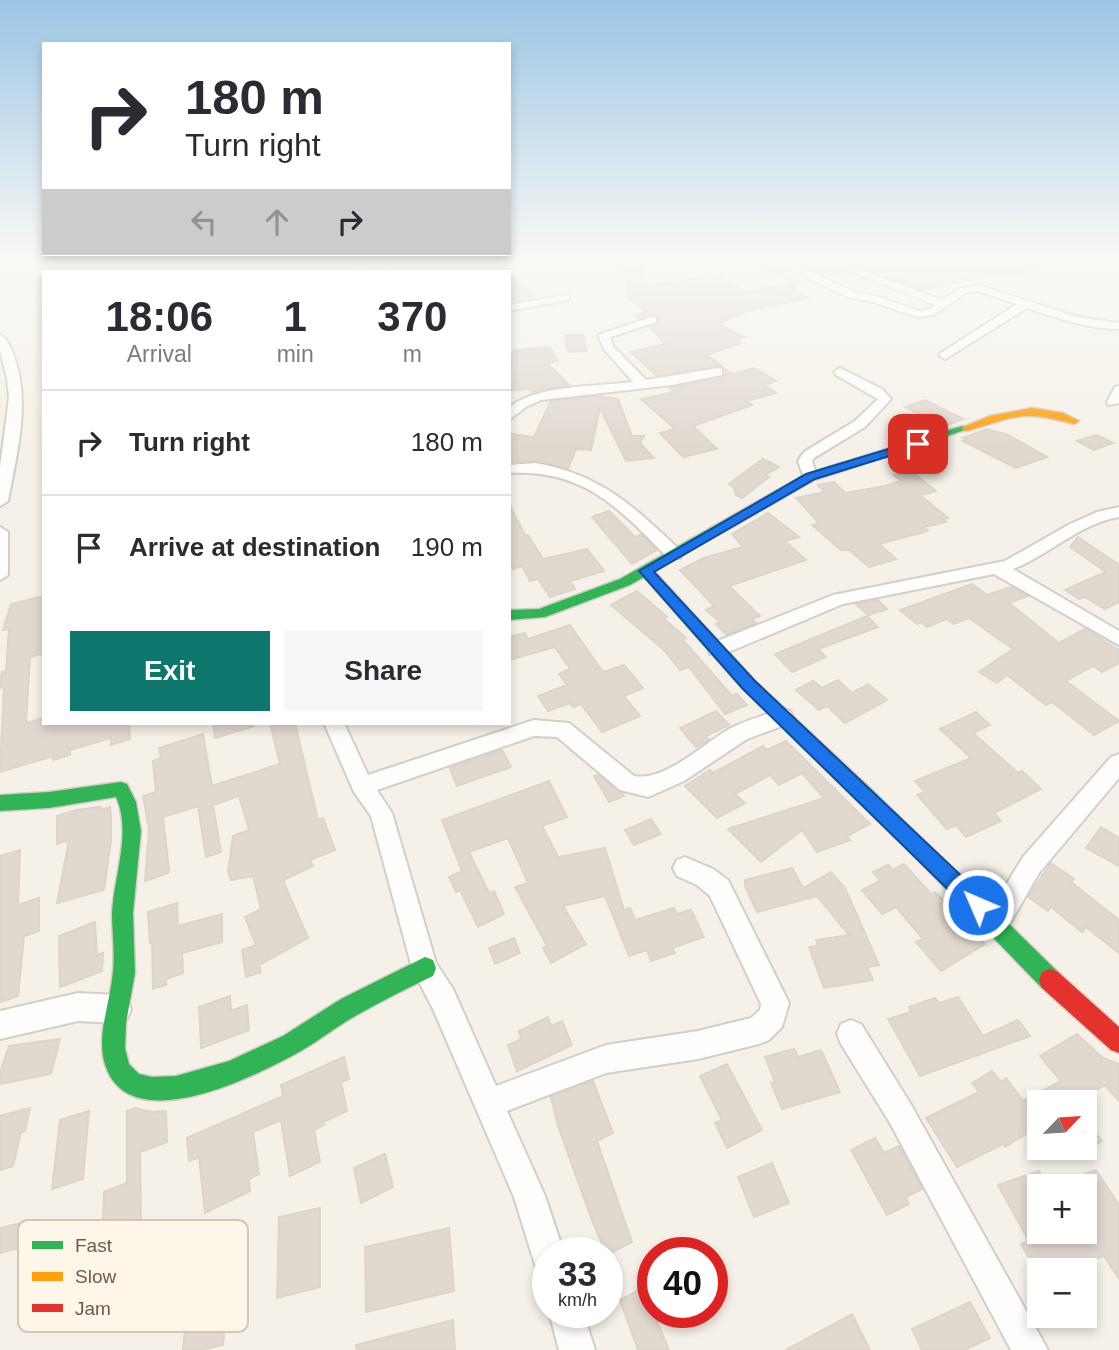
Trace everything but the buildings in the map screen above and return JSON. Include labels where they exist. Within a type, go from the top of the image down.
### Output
[{"type":"street","points":[[643,385],[608,347],[604,335],[646,322]]},
{"type":"street","points":[[944,355],[961,346],[991,322]]},
{"type":"street","points":[[1083,322],[1119,326]]},
{"type":"street","points":[[0,338],[16,403],[12,443],[0,502]]},
{"type":"street","points":[[511,414],[521,404],[538,397],[643,385],[718,372]]},
{"type":"street","points":[[810,477],[805,461],[809,455],[860,424],[885,399],[878,392],[840,372]]},
{"type":"street","points":[[0,406],[16,403]]},
{"type":"street","points":[[511,615],[540,614],[564,607],[646,571],[810,477],[1009,412],[1051,411],[1074,421]]},
{"type":"street","points":[[511,470],[526,467],[568,475],[606,491],[674,554]]},
{"type":"street","points":[[717,649],[839,599],[996,568],[1027,557],[1102,515],[1119,512]]},
{"type":"street","points":[[0,532],[0,575]]},
{"type":"street","points":[[996,568],[1027,583],[1119,639]]},
{"type":"street","points":[[646,571],[783,717],[1049,979],[1119,1042]]},
{"type":"street","points":[[362,786],[534,728],[549,727],[562,729],[628,784],[648,788],[676,775],[740,733],[783,717]]},
{"type":"street","points":[[335,725],[362,786],[381,813],[425,968],[443,999],[529,1196],[542,1237]]},
{"type":"street","points":[[996,924],[1031,866],[1119,763]]},
{"type":"street","points":[[0,803],[22,799],[53,800],[102,789],[121,789],[128,796],[130,837],[122,911],[124,974],[117,1009],[116,1058],[121,1076],[133,1086],[154,1091],[211,1078],[287,1046],[348,1007],[425,968]]},
{"type":"street","points":[[488,1103],[606,1059],[698,1045],[759,1030],[772,1017],[775,1003],[719,888],[705,877],[685,868]]},
{"type":"street","points":[[0,1025],[78,1007],[117,1009]]},
{"type":"street","points":[[851,1034],[900,1113],[1030,1350]]},
{"type":"street","points":[[571,1328],[578,1350]]},
{"type":"traffic: fast","points":[[511,615],[540,614],[625,582],[810,477],[966,428]]},
{"type":"traffic: fast","points":[[646,571],[749,685],[864,793],[1050,980]]},
{"type":"traffic: fast","points":[[0,803],[49,800],[121,789],[130,816],[131,845],[123,913],[124,973],[115,1023],[114,1048],[120,1072],[133,1084],[152,1089],[176,1088],[229,1073],[291,1044],[349,1007],[425,968]]},
{"type":"traffic: slow","points":[[966,428],[1007,414],[1032,411],[1074,421]]},
{"type":"traffic: jam","points":[[1050,980],[1119,1042]]},
{"type":"route","points":[[918,444],[810,477],[646,571],[749,685],[978,905]]}]
